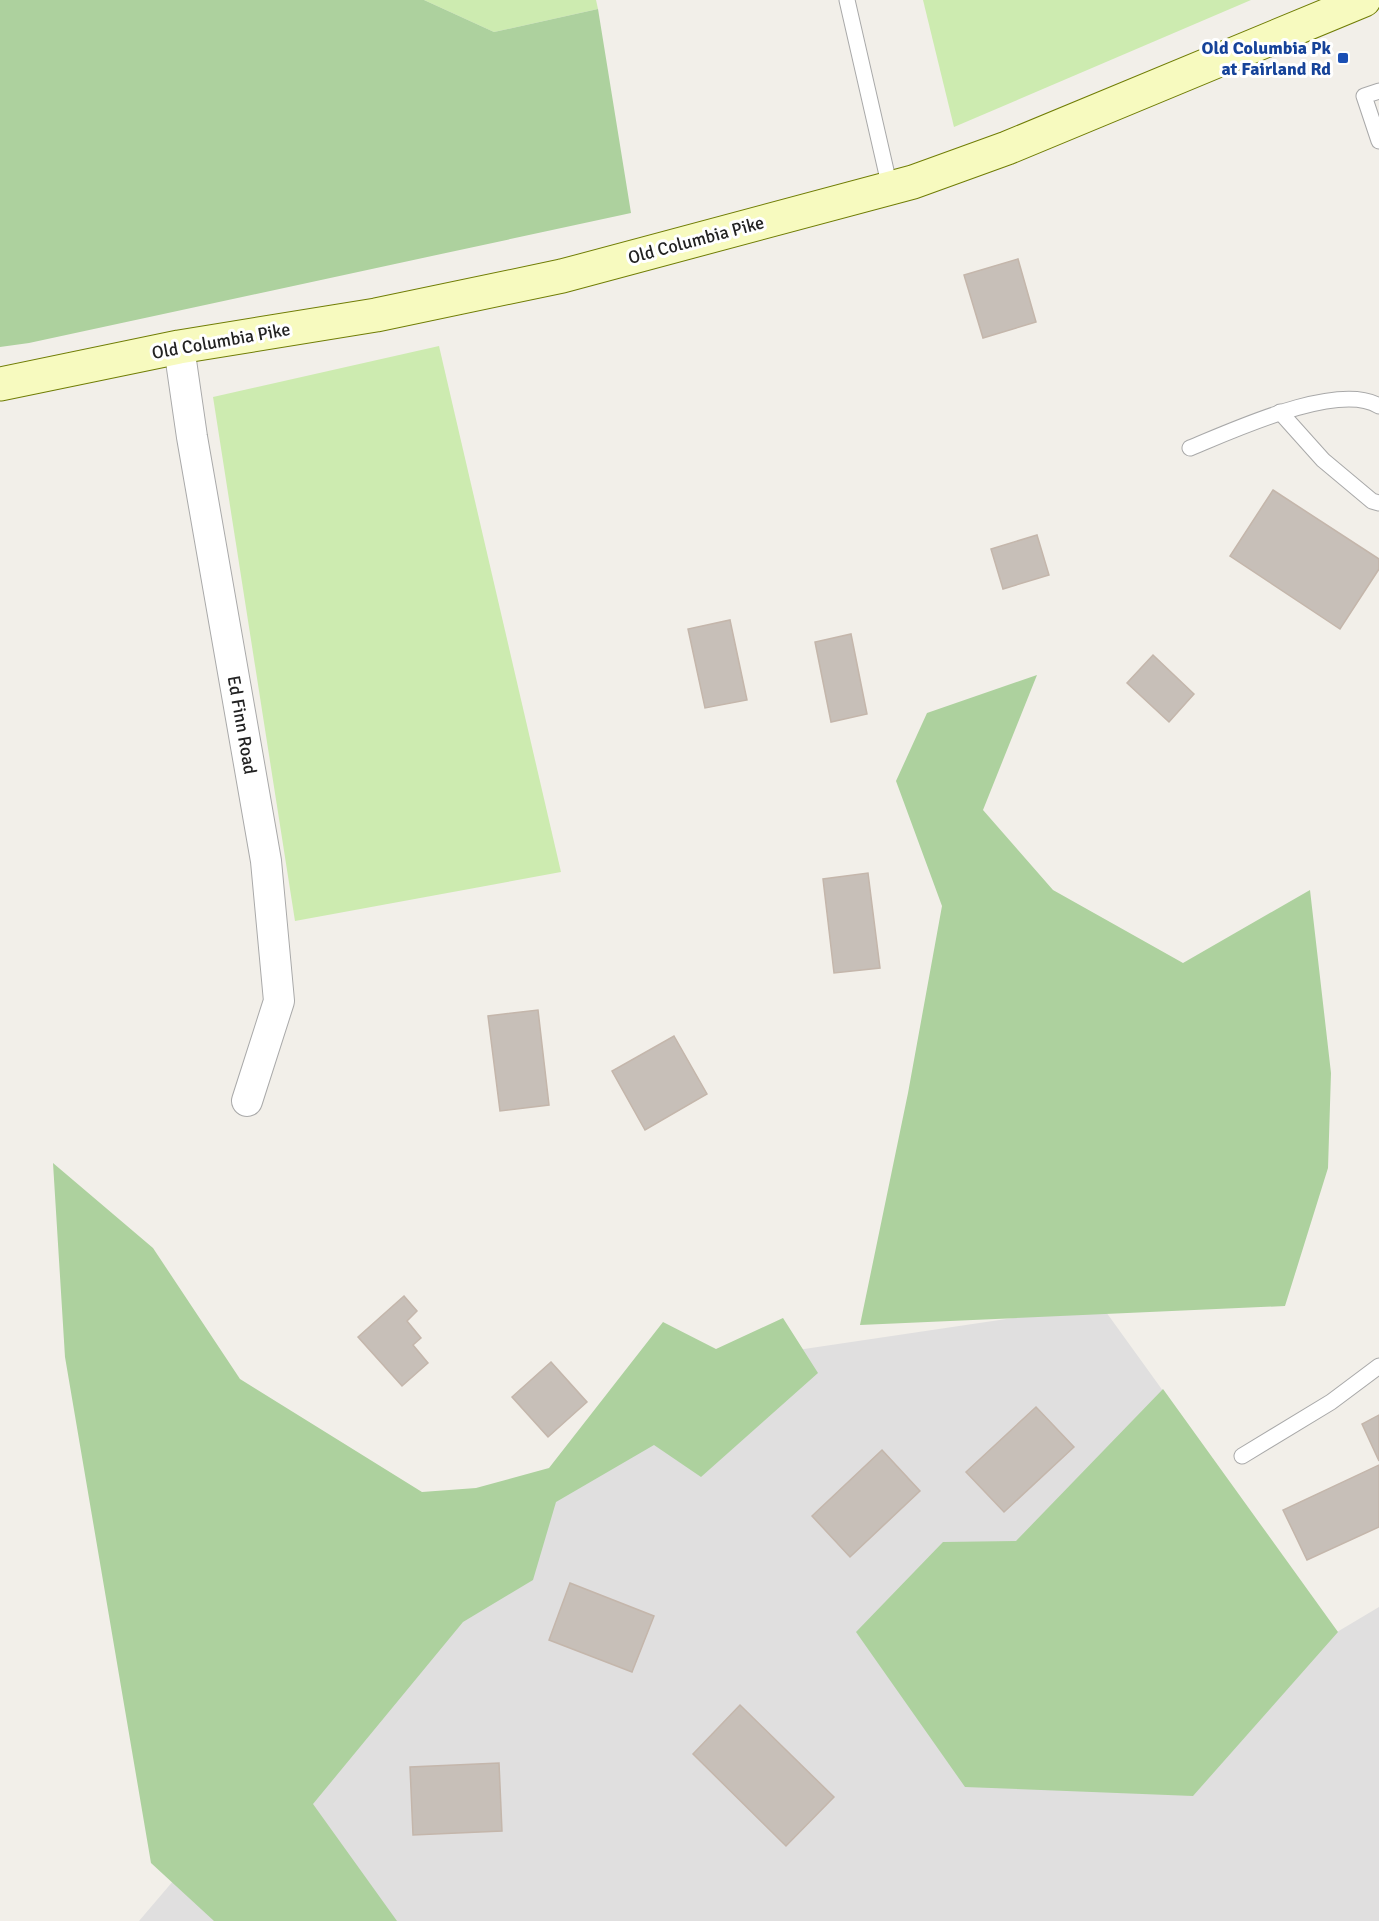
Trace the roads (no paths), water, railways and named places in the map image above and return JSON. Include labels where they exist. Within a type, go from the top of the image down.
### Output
[{"type":"main road","name":"Old Columbia Pike","points":[[0,384],[179,347],[376,315],[562,276],[913,182],[1007,148],[1364,0]]},
{"type":"street","name":"Ed Finn Road","points":[[179,347],[192,437],[266,861],[277,977],[279,1001],[247,1101]]},
{"type":"lane","points":[[847,0],[890,188]]},
{"type":"lane","points":[[1379,91],[1364,96],[1379,141]]},
{"type":"lane","points":[[1190,448],[1280,412],[1342,398],[1374,403],[1379,406]]},
{"type":"lane","points":[[1280,412],[1323,460],[1372,501],[1379,503]]},
{"type":"lane","points":[[1242,1456],[1331,1402],[1379,1366]]},
{"type":"place","name":"Old Columbia Pk at Fairland Rd","points":[[1343,58]]}]
